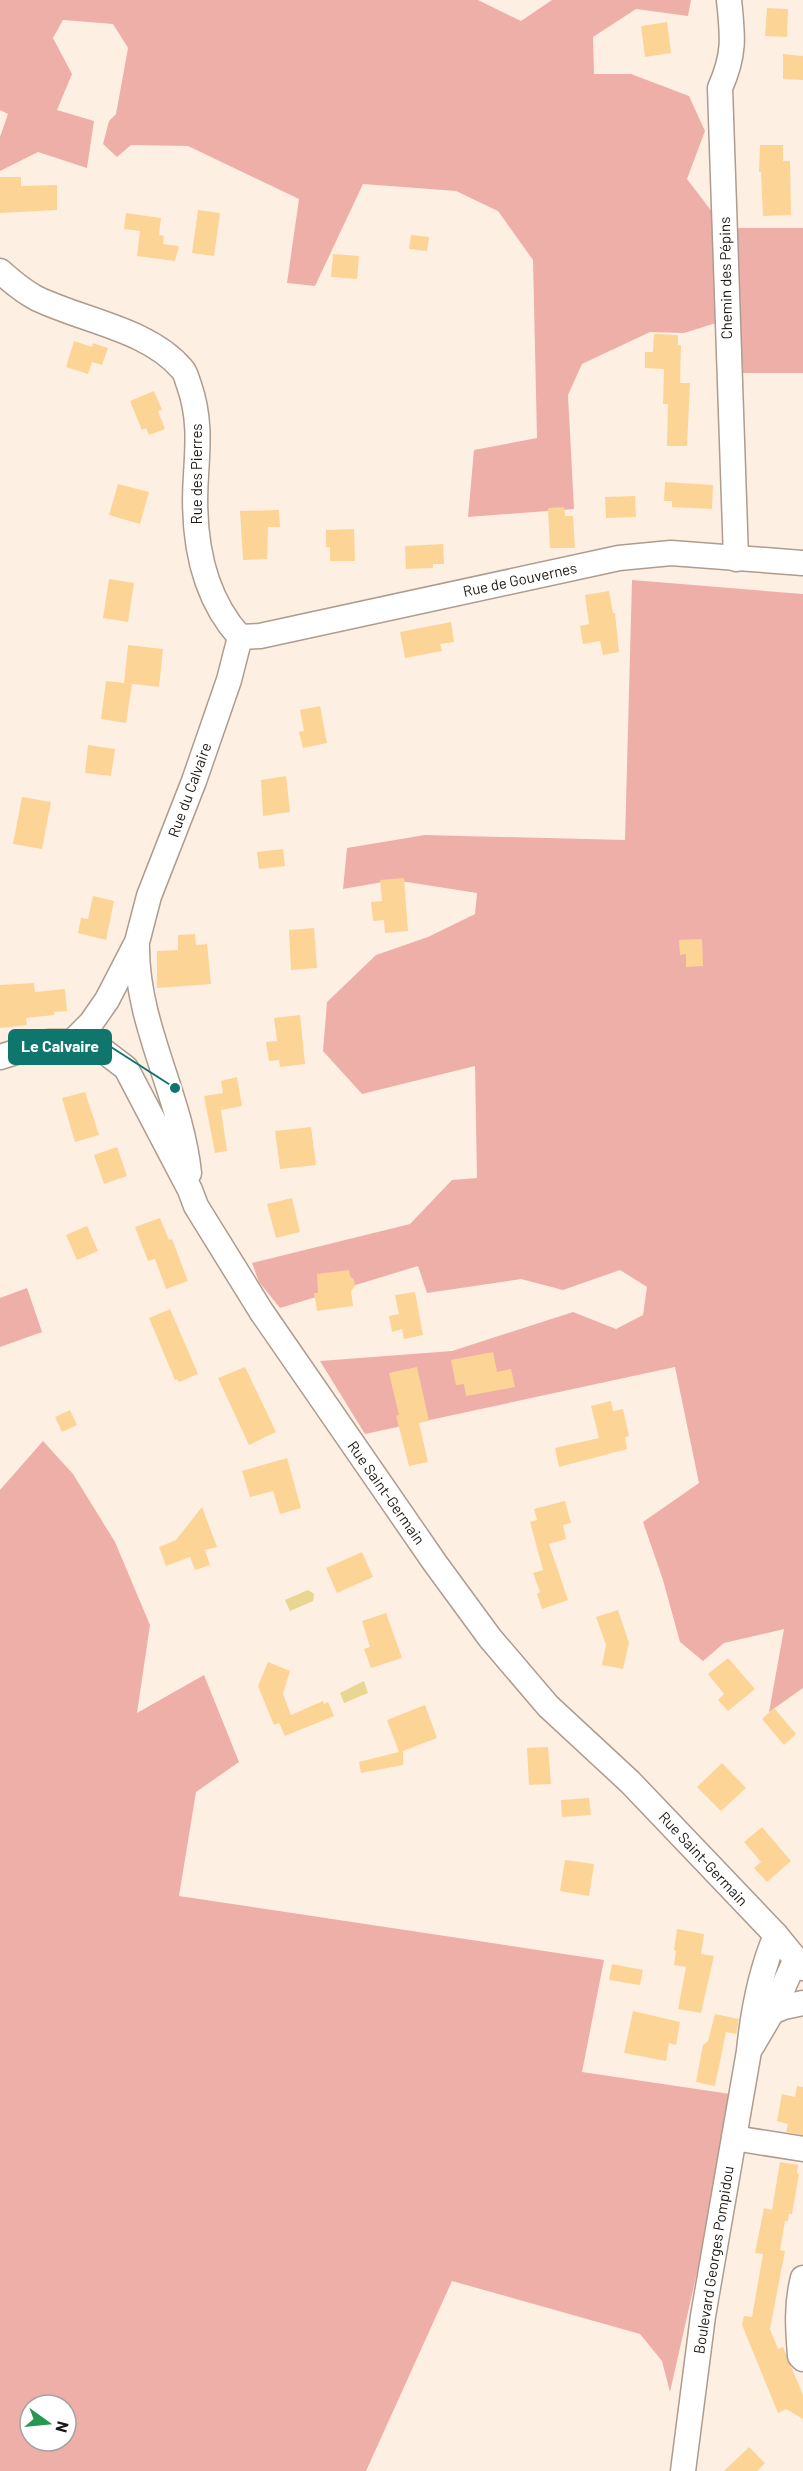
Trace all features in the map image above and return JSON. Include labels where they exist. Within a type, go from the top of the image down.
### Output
[{"type":"street","name":"Chemin des Pépins","points":[[729,0],[733,37],[730,66],[720,88],[736,559]]},
{"type":"street","name":"Rue des Pierres","points":[[0,271],[15,285],[37,298],[156,345],[184,370],[195,401],[199,441],[196,477],[198,555],[211,594],[226,621],[240,637]]},
{"type":"street","name":"Rue de Gouvernes","points":[[240,637],[260,636],[619,558],[671,553],[803,563]]},
{"type":"street","name":"Rue du Calvaire","points":[[72,1042],[91,1023],[107,1000],[137,942],[148,896],[194,782],[229,680],[240,637]]},
{"type":"street","name":"Rue du Calvaire","points":[[137,942],[140,994],[188,1160],[190,1190]]},
{"type":"street","name":"Rue Saint-Germain","points":[[0,1058],[48,1042],[72,1042],[101,1049],[126,1068],[190,1190],[196,1206],[261,1311],[435,1563],[490,1638],[548,1706],[630,1782],[776,1935],[799,1965]]},
{"type":"street","name":"Boulevard Georges Pompidou","points":[[683,2471],[703,2316],[749,2051],[753,2008],[765,1961],[776,1935]]},
{"type":"street","name":"Boulevard Georges Pompidou","points":[[749,2051],[799,1965]]},
{"type":"street","points":[[772,2012],[803,2003]]},
{"type":"street","points":[[734,2138],[803,2149]]},
{"type":"street","points":[[803,2278],[798,2299],[797,2327],[800,2356],[803,2359]]},
{"type":"shaded area","points":[[0,0],[478,0],[521,21],[552,0],[691,0],[688,16],[636,9],[593,37],[594,74],[631,74],[689,96],[705,131],[687,179],[713,213],[737,228],[803,228],[803,373],[730,373],[716,323],[684,333],[650,332],[582,364],[568,395],[574,509],[468,517],[474,450],[537,438],[533,260],[498,211],[456,191],[363,184],[315,286],[287,283],[299,199],[188,146],[131,145],[117,157],[103,144],[109,121],[116,114],[128,48],[113,24],[63,20],[53,38],[72,74],[57,110],[94,121],[87,168],[38,152],[0,171],[0,137],[8,114],[0,110]]},
{"type":"shaded area","points":[[632,580],[803,594],[803,1688],[769,1712],[784,1629],[724,1643],[703,1661],[680,1642],[663,1580],[643,1522],[699,1483],[675,1367],[365,1434],[320,1361],[452,1351],[573,1312],[616,1329],[643,1315],[647,1287],[620,1270],[563,1290],[521,1279],[427,1293],[418,1266],[280,1308],[259,1282],[252,1263],[410,1224],[452,1180],[477,1178],[475,1066],[362,1094],[323,1051],[327,1002],[376,955],[428,937],[475,914],[477,893],[394,880],[343,889],[347,848],[425,835],[625,840]]},
{"type":"shaded area","points":[[27,1288],[42,1332],[0,1347],[0,1298]]},
{"type":"shaded area","points":[[43,1441],[73,1474],[115,1542],[150,1625],[137,1713],[204,1675],[239,1762],[196,1792],[179,1896],[604,1960],[582,2072],[737,2095],[670,2392],[662,2361],[640,2334],[452,2281],[366,2471],[0,2471],[0,1490]]},
{"type":"shaded area","points":[[308,1590],[314,1594],[313,1601],[290,1611],[285,1600]]},
{"type":"shaded area","points":[[364,1681],[368,1693],[344,1703],[340,1693]]},
{"type":"building","points":[[767,8],[788,9],[787,37],[765,36]]},
{"type":"building","points":[[667,22],[671,53],[645,57],[641,26]]},
{"type":"building","points":[[783,54],[803,56],[803,80],[783,79]]},
{"type":"building","points":[[760,145],[783,145],[783,161],[790,161],[791,215],[763,216],[761,172],[759,172]]},
{"type":"building","points":[[0,177],[21,177],[21,186],[57,185],[57,210],[0,213]]},
{"type":"building","points":[[198,210],[220,213],[214,256],[192,253]]},
{"type":"building","points":[[126,213],[161,218],[159,235],[164,236],[163,244],[179,246],[175,261],[137,256],[140,231],[124,229]]},
{"type":"building","points":[[411,235],[429,237],[427,251],[409,249]]},
{"type":"building","points":[[333,254],[359,256],[357,279],[331,277]]},
{"type":"building","points":[[654,334],[678,335],[678,345],[681,345],[680,383],[690,383],[687,446],[667,446],[668,404],[663,404],[664,369],[645,368],[645,352],[653,352]]},
{"type":"building","points":[[74,341],[92,347],[93,343],[108,348],[102,365],[92,362],[88,374],[66,367]]},
{"type":"building","points":[[154,391],[162,410],[158,411],[165,429],[149,435],[146,428],[142,430],[130,401]]},
{"type":"building","points":[[665,482],[713,485],[712,509],[672,507],[672,501],[664,501]]},
{"type":"building","points":[[118,484],[149,492],[140,524],[109,515]]},
{"type":"building","points":[[635,496],[636,517],[606,518],[605,497]]},
{"type":"building","points":[[564,507],[565,516],[573,516],[575,548],[550,548],[548,508]]},
{"type":"building","points":[[279,510],[280,527],[268,527],[267,559],[243,560],[240,511]]},
{"type":"building","points":[[354,529],[355,561],[330,561],[330,547],[326,547],[326,530]]},
{"type":"building","points":[[443,544],[444,564],[433,564],[433,568],[406,569],[405,546]]},
{"type":"building","points":[[109,579],[134,583],[128,622],[103,618]]},
{"type":"building","points":[[609,591],[613,613],[615,613],[619,652],[603,655],[600,641],[583,644],[580,626],[589,624],[585,595]]},
{"type":"building","points":[[451,622],[454,642],[440,644],[442,651],[405,658],[400,632]]},
{"type":"building","points":[[128,645],[163,649],[159,687],[124,683]]},
{"type":"building","points":[[106,681],[132,684],[126,723],[101,719]]},
{"type":"building","points":[[320,706],[327,743],[303,748],[299,732],[304,731],[300,710]]},
{"type":"building","points":[[88,745],[115,749],[111,776],[85,773]]},
{"type":"building","points":[[286,776],[290,812],[263,816],[261,780]]},
{"type":"building","points":[[22,797],[51,802],[42,849],[13,844]]},
{"type":"building","points":[[283,849],[285,866],[259,869],[257,852]]},
{"type":"building","points":[[404,878],[408,931],[385,933],[384,920],[373,921],[371,902],[382,901],[380,880]]},
{"type":"building","points":[[93,896],[114,901],[106,940],[78,933],[81,918],[88,919]]},
{"type":"building","points":[[314,928],[317,968],[291,970],[289,930]]},
{"type":"building","points":[[195,934],[196,945],[207,944],[211,984],[157,988],[157,951],[178,950],[178,935]]},
{"type":"building","points":[[702,939],[703,966],[686,967],[686,954],[680,955],[679,940]]},
{"type":"building","points":[[34,983],[35,992],[65,989],[67,1011],[26,1018],[27,1025],[0,1028],[0,985]]},
{"type":"building","points":[[300,1015],[305,1064],[280,1067],[279,1060],[269,1061],[266,1042],[277,1041],[274,1018]]},
{"type":"building","points":[[237,1077],[242,1106],[221,1110],[227,1151],[215,1153],[204,1096],[223,1093],[221,1081]]},
{"type":"building","points":[[85,1092],[99,1135],[75,1142],[62,1098]]},
{"type":"building","points":[[311,1127],[316,1165],[280,1169],[275,1131]]},
{"type":"building","points":[[117,1147],[127,1176],[104,1184],[94,1155]]},
{"type":"building","points":[[292,1198],[300,1232],[276,1238],[267,1204]]},
{"type":"building","points":[[160,1218],[169,1240],[172,1239],[188,1281],[166,1289],[155,1259],[148,1261],[135,1227]]},
{"type":"building","points":[[87,1226],[98,1251],[77,1260],[66,1235]]},
{"type":"building","points":[[349,1270],[355,1286],[351,1291],[353,1306],[317,1311],[314,1293],[318,1293],[317,1274]]},
{"type":"building","points":[[415,1292],[423,1335],[404,1339],[402,1329],[392,1332],[389,1316],[399,1314],[395,1295]]},
{"type":"building","points":[[170,1309],[198,1374],[179,1382],[175,1380],[149,1318]]},
{"type":"building","points":[[493,1352],[497,1372],[511,1369],[515,1387],[466,1396],[464,1384],[456,1385],[451,1360]]},
{"type":"building","points":[[245,1367],[276,1432],[249,1445],[218,1378]]},
{"type":"building","points":[[417,1367],[429,1421],[419,1423],[428,1462],[409,1466],[396,1416],[399,1415],[389,1373]]},
{"type":"building","points":[[611,1401],[613,1411],[623,1409],[629,1436],[625,1437],[627,1449],[559,1467],[555,1448],[599,1438],[591,1406]]},
{"type":"building","points":[[70,1410],[77,1425],[62,1432],[55,1417]]},
{"type":"building","points":[[287,1458],[301,1508],[280,1514],[273,1491],[250,1497],[242,1471]]},
{"type":"building","points":[[565,1501],[571,1523],[563,1525],[566,1539],[549,1544],[568,1600],[542,1609],[537,1594],[540,1592],[533,1573],[543,1570],[530,1522],[537,1520],[534,1509]]},
{"type":"building","points":[[202,1507],[217,1547],[205,1550],[210,1565],[195,1570],[190,1557],[166,1566],[159,1547],[176,1540]]},
{"type":"building","points":[[362,1552],[373,1577],[337,1593],[326,1568]]},
{"type":"building","points":[[618,1610],[629,1643],[623,1669],[602,1665],[606,1645],[596,1617]]},
{"type":"building","points":[[386,1613],[402,1658],[371,1668],[364,1649],[370,1647],[362,1621]]},
{"type":"building","points":[[728,1658],[755,1689],[728,1711],[718,1700],[724,1694],[708,1674]]},
{"type":"building","points":[[268,1662],[290,1671],[283,1694],[291,1715],[323,1701],[324,1704],[328,1702],[334,1716],[285,1736],[279,1723],[274,1725],[258,1686]]},
{"type":"building","points":[[425,1705],[437,1738],[403,1751],[403,1765],[361,1773],[359,1762],[399,1752],[387,1720]]},
{"type":"building","points":[[774,1708],[796,1734],[784,1745],[762,1719]]},
{"type":"building","points":[[548,1747],[551,1784],[529,1785],[527,1748]]},
{"type":"building","points":[[722,1763],[746,1788],[721,1811],[697,1787]]},
{"type":"building","points":[[589,1798],[591,1815],[562,1817],[561,1800]]},
{"type":"building","points":[[762,1827],[791,1861],[767,1882],[754,1868],[761,1862],[744,1842]]},
{"type":"building","points":[[565,1860],[594,1864],[589,1896],[560,1891]]},
{"type":"building","points":[[677,1929],[704,1934],[701,1954],[714,1956],[701,2013],[678,2009],[686,1967],[674,1965]]},
{"type":"building","points":[[612,1964],[643,1970],[640,1985],[609,1980]]},
{"type":"building","points":[[633,2011],[680,2022],[676,2045],[669,2043],[666,2061],[624,2053]]},
{"type":"building","points":[[715,2014],[739,2019],[736,2034],[726,2032],[715,2086],[696,2082],[703,2045],[708,2041]]},
{"type":"building","points":[[797,2086],[803,2087],[803,2135],[786,2132],[788,2124],[777,2121],[782,2094],[795,2097]]},
{"type":"building","points":[[780,2162],[798,2165],[797,2173],[799,2174],[792,2214],[789,2214],[788,2221],[785,2221],[780,2250],[785,2251],[770,2329],[778,2349],[783,2347],[803,2395],[803,2419],[786,2409],[778,2413],[742,2325],[744,2316],[752,2317],[763,2254],[755,2253],[764,2208],[772,2210]]},
{"type":"building","points":[[749,2447],[765,2463],[757,2471],[724,2471]]},
{"type":"place","name":"Le Calvaire","points":[[175,1088]]}]
